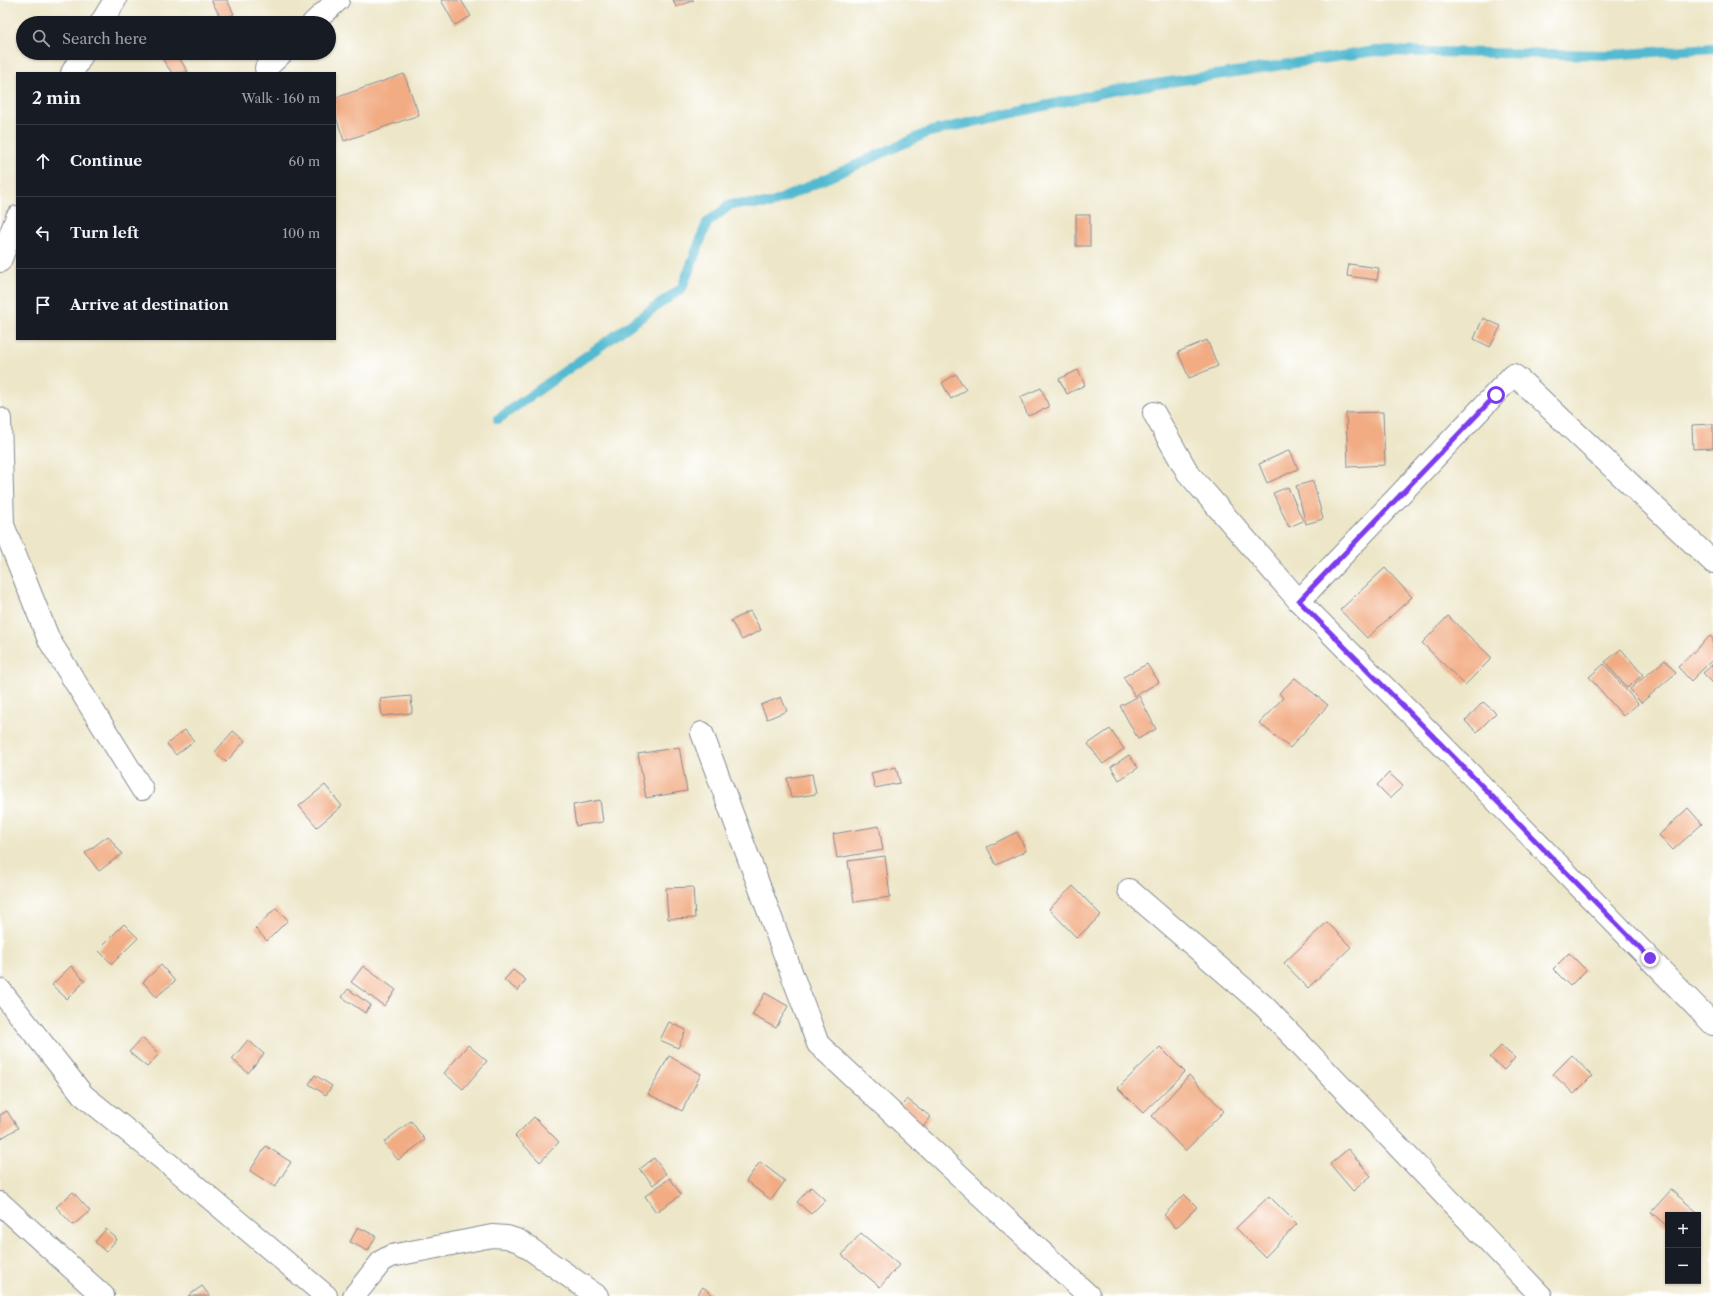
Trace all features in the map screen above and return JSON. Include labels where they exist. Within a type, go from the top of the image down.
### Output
[{"type":"street","points":[[106,16],[115,0]]},
{"type":"street","points":[[321,16],[338,0]]},
{"type":"street","points":[[73,72],[79,60]]},
{"type":"street","points":[[266,68],[275,60]]},
{"type":"street","points":[[0,261],[16,220]]},
{"type":"street","points":[[1299,601],[1513,375],[1713,562]]},
{"type":"street","points":[[1154,413],[1188,473],[1299,601],[1441,744],[1713,1024]]},
{"type":"street","points":[[0,419],[3,525],[49,640],[142,789]]},
{"type":"street","points":[[702,733],[818,1044],[1089,1296]]},
{"type":"street","points":[[1129,890],[1264,1006],[1541,1296]]},
{"type":"street","points":[[0,990],[83,1095],[185,1177],[326,1296]]},
{"type":"street","points":[[0,1203],[103,1296]]},
{"type":"street","points":[[354,1296],[382,1261],[391,1256],[492,1236],[507,1237],[519,1241],[597,1296]]},
{"type":"building","points":[[211,0],[227,0],[234,14],[230,16],[220,16]]},
{"type":"building","points":[[441,0],[461,0],[471,16],[455,25]]},
{"type":"building","points":[[673,0],[694,0],[676,7]]},
{"type":"building","points":[[163,60],[180,60],[188,72],[171,72]]},
{"type":"building","points":[[404,74],[419,115],[344,141],[336,117],[336,98]]},
{"type":"building","points":[[1076,215],[1090,215],[1090,246],[1076,246]]},
{"type":"building","points":[[1349,264],[1379,268],[1377,280],[1347,276]]},
{"type":"building","points":[[1483,318],[1501,326],[1490,347],[1474,339]]},
{"type":"building","points":[[1207,340],[1218,366],[1189,378],[1178,352]]},
{"type":"building","points":[[1078,370],[1085,385],[1067,394],[1059,379]]},
{"type":"building","points":[[956,374],[966,390],[951,399],[942,383]]},
{"type":"building","points":[[1041,388],[1049,407],[1028,416],[1020,397]]},
{"type":"building","points":[[1383,412],[1385,465],[1348,467],[1346,413]]},
{"type":"building","points":[[1713,424],[1713,448],[1693,449],[1692,425]]},
{"type":"building","points":[[1290,450],[1298,469],[1267,483],[1259,464]]},
{"type":"building","points":[[1313,481],[1323,519],[1306,524],[1296,486]]},
{"type":"building","points":[[1288,487],[1303,521],[1289,527],[1273,493]]},
{"type":"building","points":[[1385,568],[1412,597],[1367,638],[1340,610]]},
{"type":"building","points":[[750,611],[761,630],[742,640],[731,621]]},
{"type":"building","points":[[1448,616],[1492,658],[1465,685],[1422,643]]},
{"type":"building","points":[[1710,636],[1713,639],[1713,659],[1691,681],[1678,667]]},
{"type":"building","points":[[1621,649],[1643,675],[1627,688],[1605,662]]},
{"type":"building","points":[[1665,660],[1676,673],[1641,703],[1630,689]]},
{"type":"building","points":[[1147,664],[1159,682],[1135,696],[1123,677]]},
{"type":"building","points":[[1604,664],[1638,704],[1623,716],[1589,677]]},
{"type":"building","points":[[1713,664],[1713,683],[1703,673]]},
{"type":"building","points":[[1295,678],[1328,705],[1290,748],[1259,723],[1283,698],[1279,693]]},
{"type":"building","points":[[411,696],[412,713],[382,716],[380,699]]},
{"type":"building","points":[[1139,696],[1156,729],[1138,739],[1120,706]]},
{"type":"building","points":[[781,697],[787,711],[767,719],[761,705]]},
{"type":"building","points":[[1483,702],[1496,713],[1477,732],[1465,721]]},
{"type":"building","points":[[1110,729],[1124,749],[1103,764],[1088,744]]},
{"type":"building","points":[[185,730],[194,741],[176,755],[167,744]]},
{"type":"building","points":[[233,731],[245,741],[226,762],[215,752]]},
{"type":"building","points":[[679,747],[687,791],[646,798],[638,754]]},
{"type":"building","points":[[1129,755],[1138,768],[1119,780],[1111,767]]},
{"type":"building","points":[[896,767],[900,783],[875,788],[871,773]]},
{"type":"building","points":[[1389,773],[1403,786],[1390,798],[1377,785]]},
{"type":"building","points":[[812,774],[816,794],[791,798],[787,778]]},
{"type":"building","points":[[325,785],[342,806],[317,827],[299,806]]},
{"type":"building","points":[[600,800],[603,822],[576,826],[573,805]]},
{"type":"building","points":[[1688,808],[1702,824],[1673,850],[1659,835]]},
{"type":"building","points":[[879,826],[883,850],[837,858],[833,834]]},
{"type":"building","points":[[1017,832],[1026,851],[996,865],[987,847]]},
{"type":"building","points":[[108,836],[122,854],[99,871],[85,853]]},
{"type":"building","points":[[885,856],[890,897],[854,902],[848,861]]},
{"type":"building","points":[[1073,886],[1101,915],[1077,938],[1049,909]]},
{"type":"building","points":[[693,887],[695,918],[668,919],[666,888]]},
{"type":"building","points":[[276,908],[288,920],[267,941],[255,928]]},
{"type":"building","points":[[1327,922],[1351,947],[1308,988],[1284,963]]},
{"type":"building","points":[[124,924],[138,938],[112,964],[98,950]]},
{"type":"building","points":[[1569,953],[1586,970],[1570,986],[1553,969]]},
{"type":"building","points":[[161,965],[175,981],[156,997],[143,982]]},
{"type":"building","points":[[71,966],[85,981],[67,999],[52,985]]},
{"type":"building","points":[[363,966],[396,990],[384,1006],[351,982]]},
{"type":"building","points":[[513,970],[526,980],[518,991],[504,980]]},
{"type":"building","points":[[348,989],[371,1005],[365,1013],[342,997]]},
{"type":"building","points":[[765,993],[788,1006],[776,1028],[752,1015]]},
{"type":"building","points":[[669,1022],[686,1030],[678,1048],[660,1040]]},
{"type":"building","points":[[142,1038],[159,1054],[147,1067],[129,1052]]},
{"type":"building","points":[[248,1040],[264,1054],[248,1073],[232,1059]]},
{"type":"building","points":[[468,1045],[487,1061],[463,1089],[444,1073]]},
{"type":"building","points":[[1501,1046],[1515,1058],[1504,1070],[1490,1057]]},
{"type":"building","points":[[1160,1047],[1185,1072],[1143,1113],[1118,1088]]},
{"type":"building","points":[[1572,1055],[1592,1076],[1574,1094],[1553,1074]]},
{"type":"building","points":[[669,1056],[701,1074],[682,1111],[648,1094]]},
{"type":"building","points":[[315,1075],[332,1086],[326,1095],[309,1084]]},
{"type":"building","points":[[1189,1075],[1224,1111],[1185,1151],[1152,1116]]},
{"type":"building","points":[[907,1099],[931,1117],[923,1127],[900,1108]]},
{"type":"building","points":[[7,1111],[18,1128],[0,1139],[0,1115]]},
{"type":"building","points":[[534,1117],[559,1142],[540,1162],[515,1136]]},
{"type":"building","points":[[411,1121],[425,1140],[398,1160],[384,1142]]},
{"type":"building","points":[[266,1146],[291,1162],[275,1187],[250,1171]]},
{"type":"building","points":[[1348,1149],[1371,1176],[1353,1191],[1330,1164]]},
{"type":"building","points":[[654,1158],[666,1174],[653,1185],[640,1169]]},
{"type":"building","points":[[760,1162],[785,1181],[771,1200],[746,1181]]},
{"type":"building","points":[[670,1178],[681,1195],[656,1212],[645,1196]]},
{"type":"building","points":[[811,1187],[825,1200],[811,1214],[797,1202]]},
{"type":"building","points":[[1671,1190],[1697,1212],[1665,1212],[1665,1224],[1651,1212]]},
{"type":"building","points":[[73,1192],[90,1211],[73,1225],[56,1207]]},
{"type":"building","points":[[1184,1194],[1197,1207],[1176,1228],[1164,1215]]},
{"type":"building","points":[[1269,1196],[1297,1224],[1265,1257],[1236,1228]]},
{"type":"building","points":[[358,1227],[376,1236],[368,1251],[350,1242]]},
{"type":"building","points":[[106,1229],[117,1239],[106,1252],[95,1242]]},
{"type":"building","points":[[861,1233],[899,1265],[880,1287],[842,1255]]},
{"type":"building","points":[[202,1286],[210,1296],[188,1296]]},
{"type":"building","points":[[703,1287],[714,1296],[696,1296]]},
{"type":"waterway","points":[[498,419],[682,288],[707,223],[731,204],[770,204],[929,132],[1110,91],[1375,51],[1609,55],[1713,48]]},
{"type":"route","points":[[1496,395],[1299,601],[1650,958]]}]
